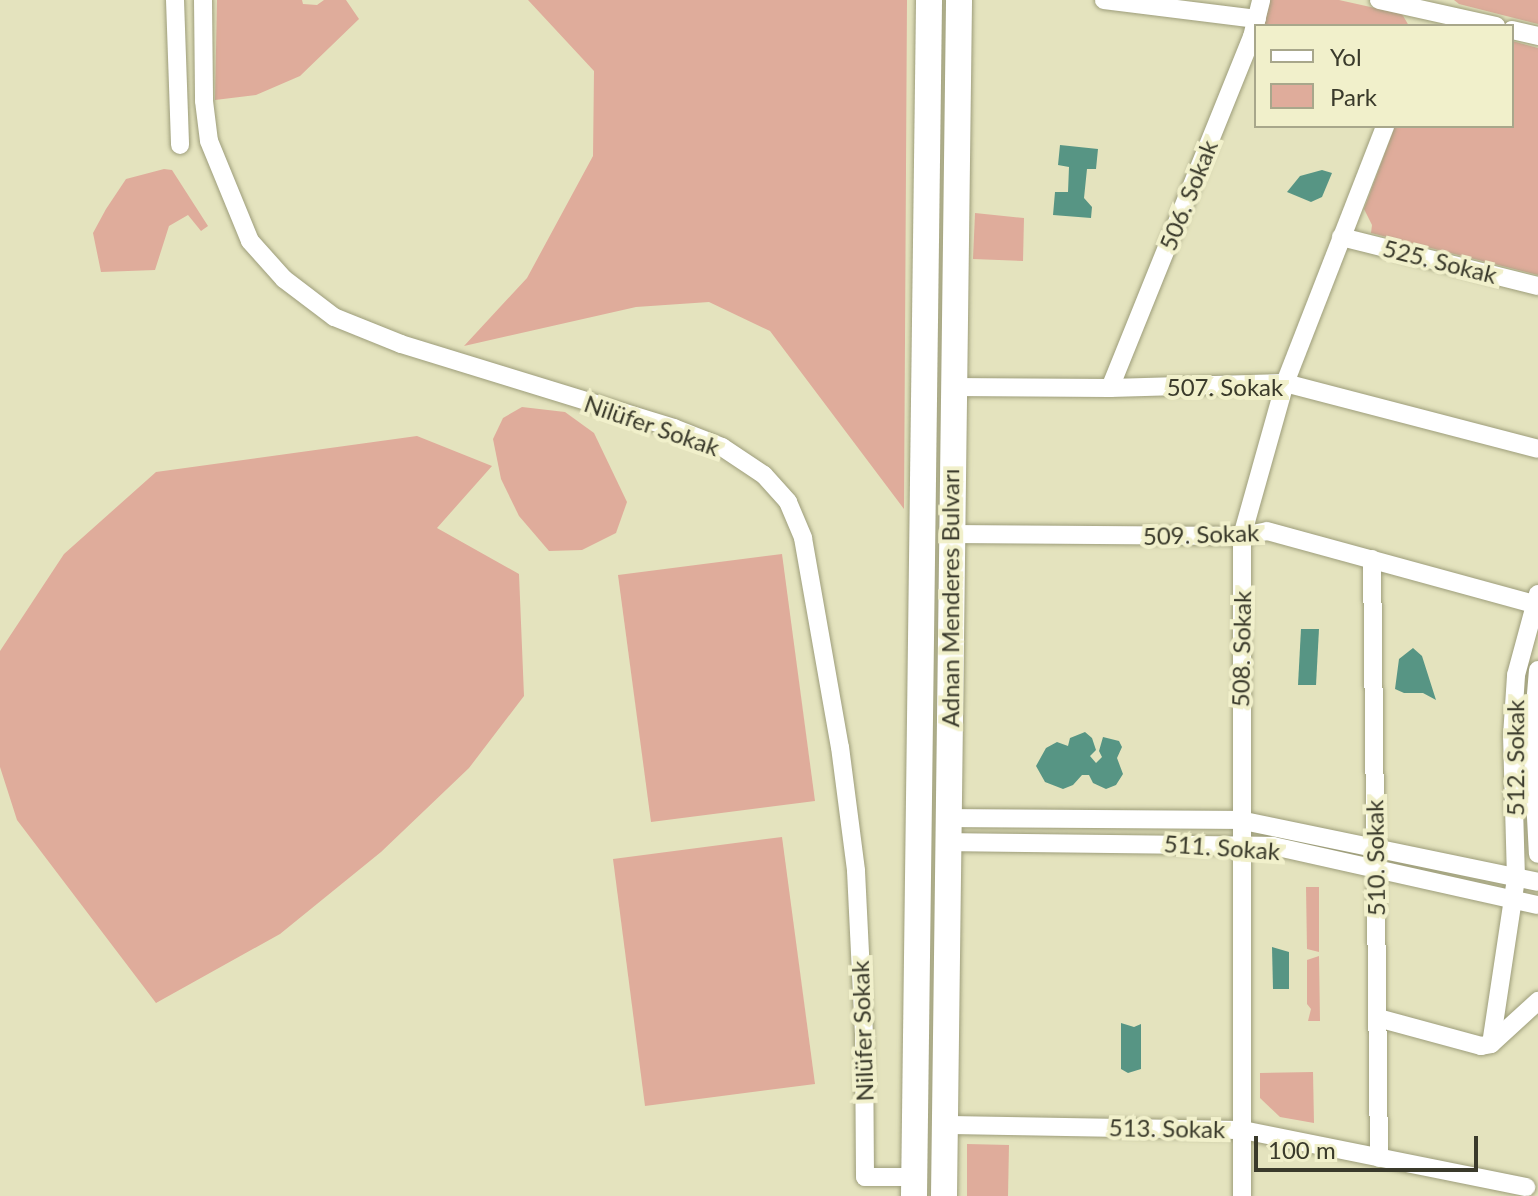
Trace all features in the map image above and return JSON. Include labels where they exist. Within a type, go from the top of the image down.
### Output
[{"type":"main road","name":"Adnan Menderes Bulvarı","points":[[914,1187],[929,0]]},
{"type":"main road","name":"Adnan Menderes Bulvarı","points":[[944,1196],[959,0]]},
{"type":"street","points":[[175,0],[180,145]]},
{"type":"street","name":"Nilüfer Sokak","points":[[203,0],[204,101],[209,141],[250,241],[284,279],[334,317],[401,344],[674,428],[722,447],[764,475],[788,502],[803,538],[840,747],[856,871],[864,1033],[865,1177],[914,1187]]},
{"type":"street","points":[[1104,0],[1154,3],[1257,19]]},
{"type":"street","name":"506. Sokak","points":[[1255,24],[1261,0]]},
{"type":"street","points":[[1379,0],[1486,24]]},
{"type":"street","name":"506. Sokak","points":[[1110,388],[1254,27]]},
{"type":"street","points":[[1514,30],[1538,36]]},
{"type":"street","name":"508. Sokak","points":[[1242,1196],[1239,820],[1242,536],[1285,383],[1384,128]]},
{"type":"street","name":"525. Sokak","points":[[1341,237],[1538,286]]},
{"type":"street","name":"507. Sokak","points":[[952,387],[1110,388],[1285,383],[1538,449]]},
{"type":"street","name":"509. Sokak","points":[[950,534],[1242,536],[1267,531],[1537,601]]},
{"type":"street","name":"510. Sokak","points":[[1372,559],[1379,1158]]},
{"type":"street","name":"512. Sokak","points":[[1491,1044],[1516,878],[1512,736],[1516,675],[1537,601]]},
{"type":"street","name":"512. Sokak","points":[[1538,670],[1535,741],[1538,854]]},
{"type":"street","points":[[1512,736],[1535,741]]},
{"type":"street","name":"511. Sokak","points":[[948,830],[1239,820],[1538,882]]},
{"type":"street","name":"511. Sokak","points":[[948,830],[1273,846],[1536,904]]},
{"type":"street","points":[[1536,904],[1538,869]]},
{"type":"street","points":[[1378,1018],[1481,1046],[1491,1044],[1538,1001]]},
{"type":"street","name":"513. Sokak","points":[[945,1125],[1243,1130],[1531,1187]]},
{"type":"green space","points":[[217,0],[302,0],[303,4],[317,5],[324,0],[346,0],[359,19],[300,76],[256,95],[215,100]]},
{"type":"green space","points":[[528,0],[907,0],[904,509],[770,331],[709,302],[636,307],[464,346],[527,278],[593,156],[594,71]]},
{"type":"green space","points":[[1270,0],[1339,0],[1402,14],[1408,24],[1264,24]]},
{"type":"green space","points":[[1454,0],[1538,0],[1538,24],[1459,4]]},
{"type":"green space","points":[[1514,42],[1538,48],[1538,275],[1371,233],[1372,225],[1364,209],[1394,128],[1514,128]]},
{"type":"green space","points":[[164,169],[172,170],[208,226],[201,231],[188,215],[169,226],[155,270],[101,272],[93,233],[106,209],[126,179]]},
{"type":"green space","points":[[975,213],[1024,218],[1023,261],[973,259]]},
{"type":"green space","points":[[522,407],[565,412],[594,433],[627,502],[616,533],[582,550],[549,551],[519,516],[501,479],[493,439],[503,418]]},
{"type":"green space","points":[[417,436],[492,466],[437,528],[519,574],[524,696],[469,768],[381,852],[280,934],[156,1003],[17,820],[0,767],[0,651],[64,554],[156,472]]},
{"type":"green space","points":[[782,554],[815,801],[651,822],[618,575]]},
{"type":"green space","points":[[782,837],[815,1084],[645,1106],[613,859]]},
{"type":"green space","points":[[1306,887],[1319,887],[1319,952],[1307,949]]},
{"type":"green space","points":[[1319,956],[1320,1021],[1308,1021],[1311,1009],[1307,1004],[1307,960]]},
{"type":"green space","points":[[1313,1072],[1314,1123],[1280,1117],[1260,1098],[1260,1073]]},
{"type":"green space","points":[[967,1144],[1009,1145],[1008,1196],[967,1196]]},
{"type":"water","points":[[1060,145],[1098,149],[1096,169],[1087,169],[1084,198],[1092,207],[1091,218],[1053,215],[1055,192],[1068,192],[1069,167],[1058,165]]},
{"type":"water","points":[[1322,170],[1332,173],[1322,197],[1311,202],[1287,192],[1300,176]]},
{"type":"water","points":[[1301,629],[1319,629],[1316,685],[1298,685]]},
{"type":"water","points":[[1413,648],[1422,656],[1436,700],[1423,693],[1404,693],[1395,689],[1399,659]]},
{"type":"water","points":[[1085,732],[1092,738],[1096,750],[1090,756],[1096,763],[1102,757],[1099,751],[1103,737],[1119,741],[1122,747],[1117,758],[1123,774],[1116,785],[1106,789],[1093,783],[1089,775],[1082,775],[1073,785],[1063,789],[1045,782],[1036,766],[1046,748],[1057,742],[1068,746],[1070,738]]},
{"type":"water","points":[[1272,947],[1289,952],[1289,989],[1273,989]]},
{"type":"water","points":[[1121,1023],[1134,1027],[1141,1024],[1141,1069],[1128,1073],[1121,1069]]}]
